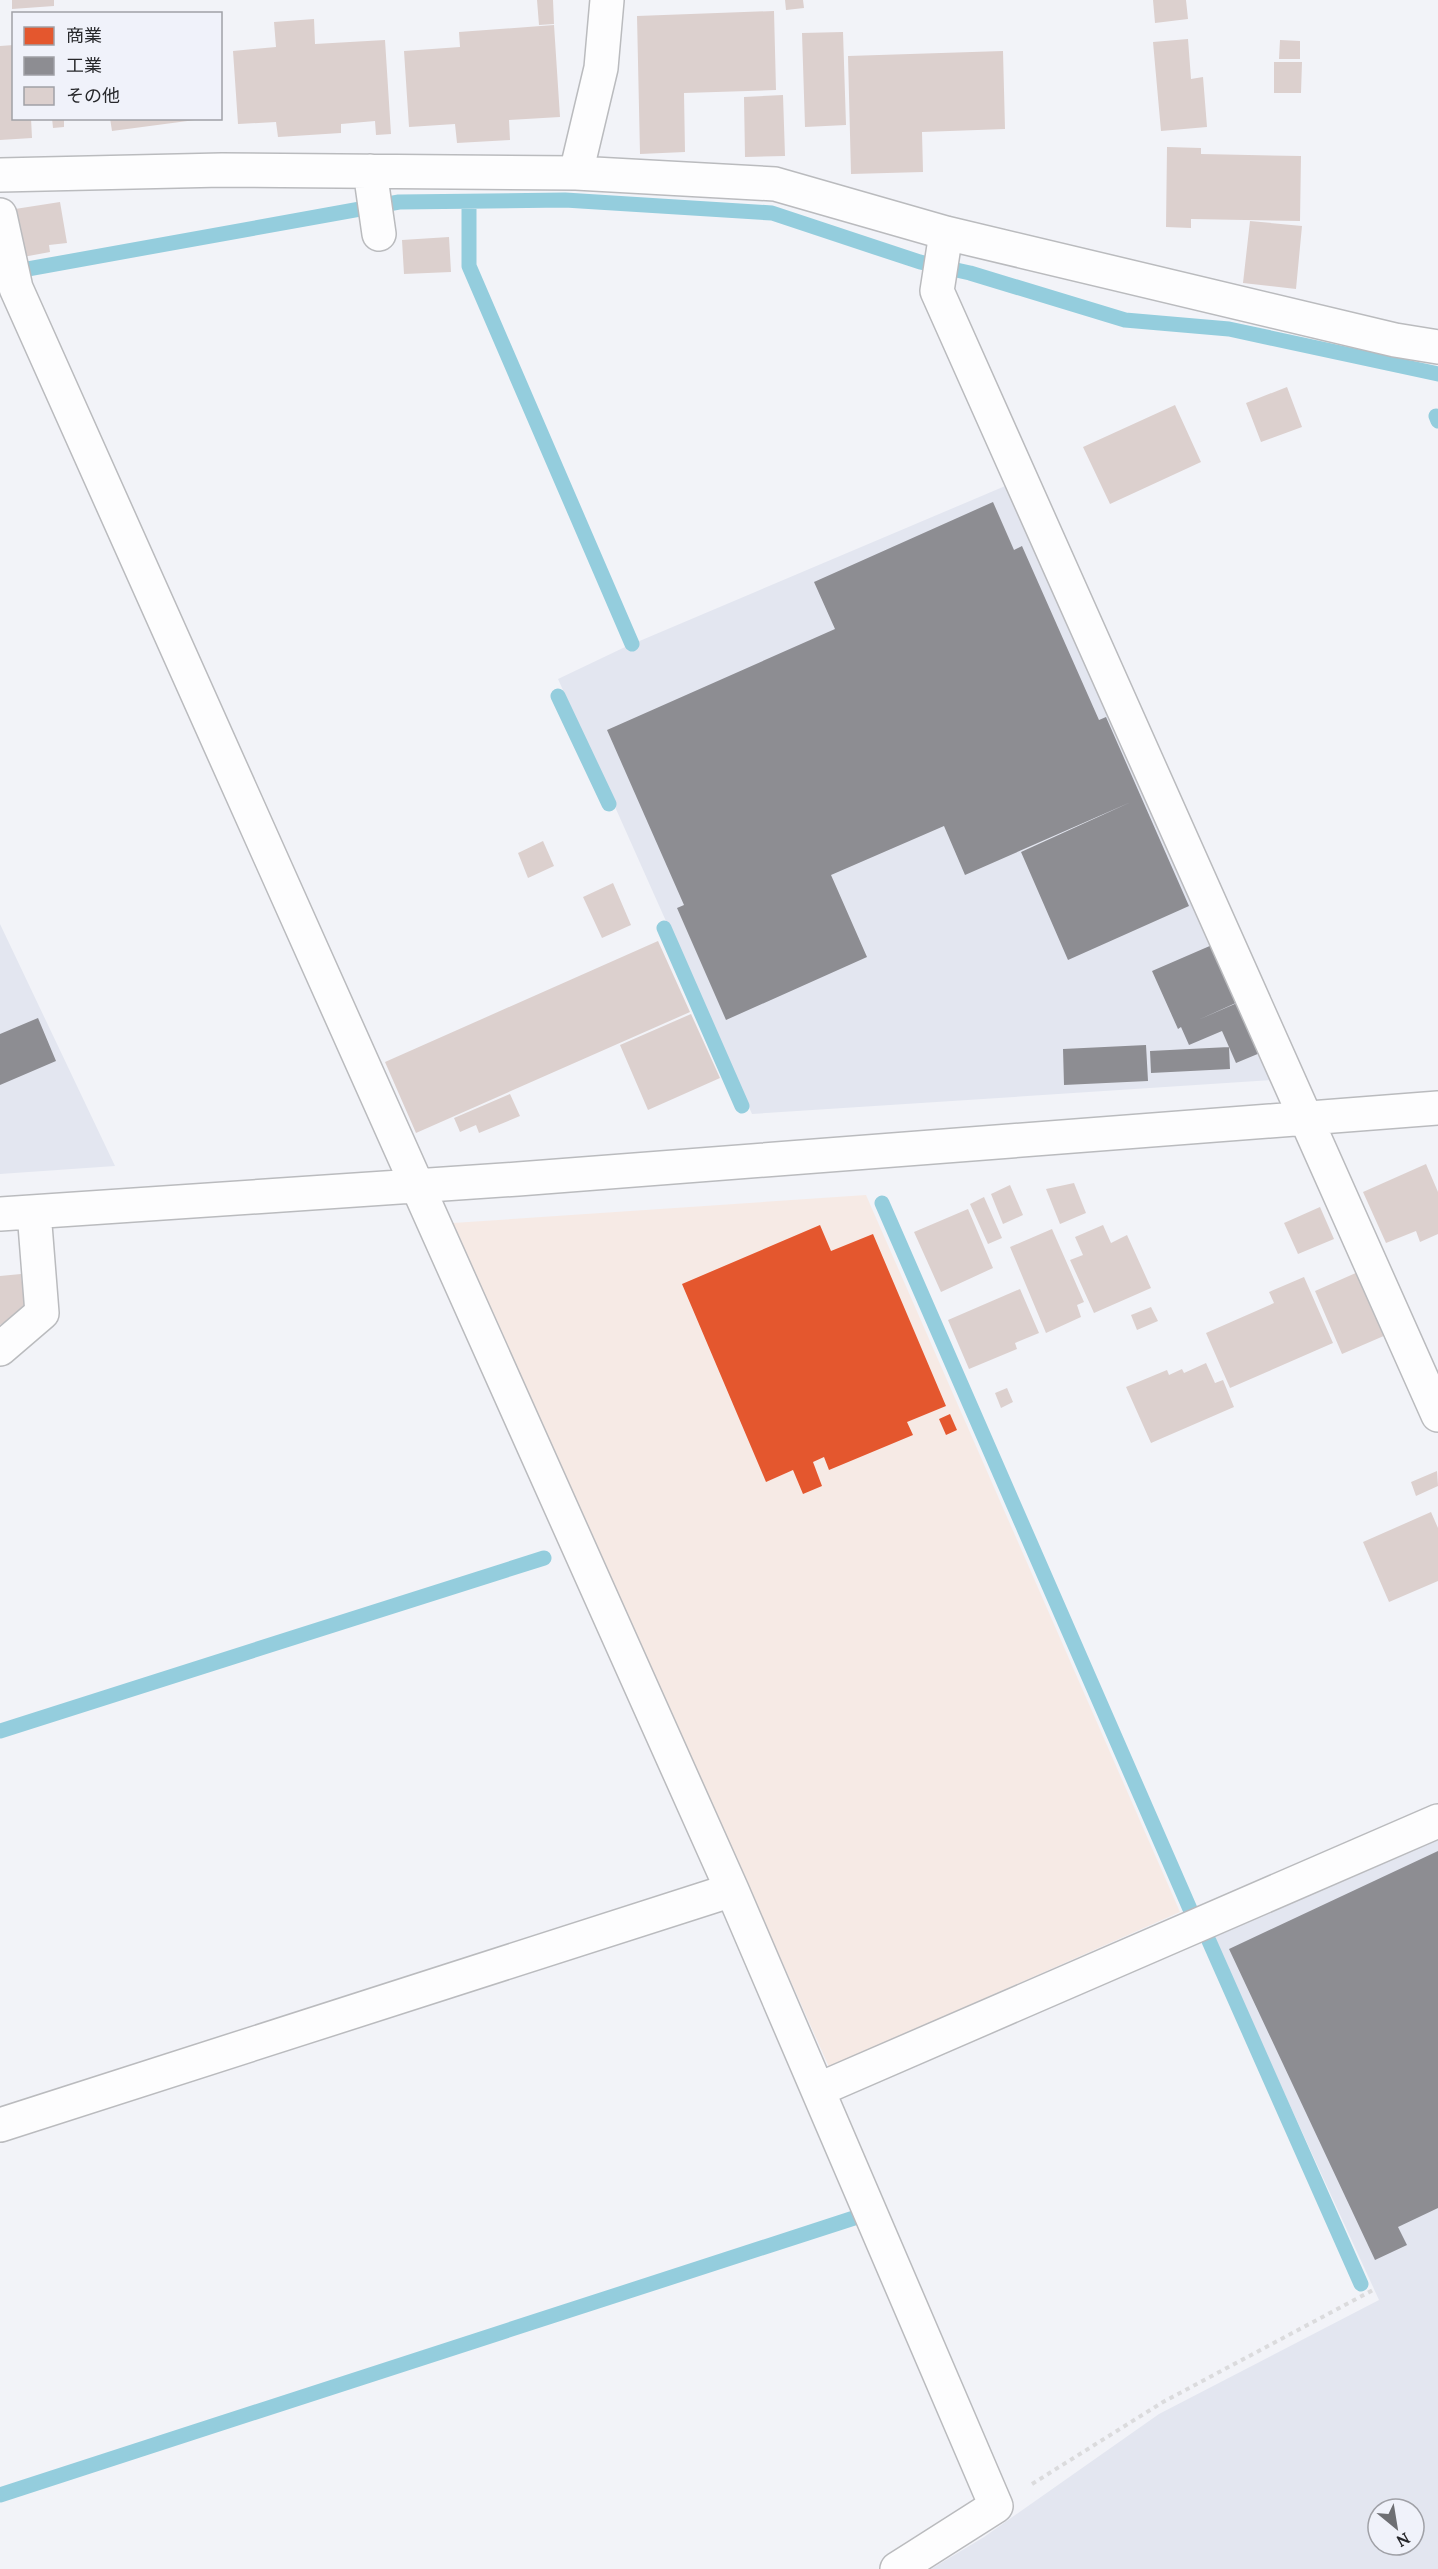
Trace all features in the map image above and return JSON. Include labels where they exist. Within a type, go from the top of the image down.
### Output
[{"type":"street","points":[[576,173],[601,68],[607,0]]},
{"type":"street","points":[[0,175],[222,170],[372,183],[576,173],[775,184],[942,259],[1438,347]]},
{"type":"street","points":[[372,183],[379,234]]},
{"type":"street","points":[[0,215],[13,274],[732,1890],[996,2506],[897,2569]]},
{"type":"street","points":[[942,259],[937,291],[1438,1415]]},
{"type":"street","points":[[0,1214],[418,1187],[1438,1108]]},
{"type":"street","points":[[0,1348],[42,1313],[34,1212]]},
{"type":"street","points":[[819,2089],[1438,1821]]},
{"type":"street","points":[[0,2124],[732,1890]]},
{"type":"path","points":[[996,2506],[1163,2402],[1373,2290]]},
{"type":"shaded area","points":[[1017,481],[1273,1080],[752,1114],[558,679],[623,648]]},
{"type":"shaded area","points":[[0,924],[115,1166],[0,1174]]},
{"type":"shaded area","points":[[866,1195],[1180,1912],[829,2067],[453,1223]]},
{"type":"shaded area","points":[[1438,1836],[1438,2569],[931,2569],[984,2537],[1159,2414],[1379,2300],[1212,1935]]},
{"type":"building: 商業","points":[[820,1225],[831,1251],[873,1234],[946,1406],[907,1422],[913,1435],[829,1470],[824,1457],[813,1462],[822,1486],[803,1494],[793,1470],[766,1482],[682,1284]]},
{"type":"building: 商業","points":[[950,1414],[957,1430],[946,1435],[939,1419]]},
{"type":"building: 工業","points":[[993,502],[1014,550],[1022,546],[1099,720],[1106,717],[1189,906],[1068,960],[1021,852],[1131,802],[965,875],[944,826],[831,875],[867,957],[726,1020],[677,908],[684,905],[607,730],[835,629],[814,582]]},
{"type":"building: 工業","points":[[1212,945],[1238,1002],[1198,1020],[1237,1003],[1260,1053],[1236,1063],[1222,1031],[1189,1045],[1181,1027],[1178,1029],[1152,971]]},
{"type":"building: 工業","points":[[38,1018],[56,1061],[0,1085],[0,1034]]},
{"type":"building: 工業","points":[[1146,1045],[1148,1081],[1064,1085],[1063,1049]]},
{"type":"building: 工業","points":[[1229,1047],[1230,1069],[1151,1073],[1150,1051]]},
{"type":"building: 工業","points":[[1438,1851],[1438,2208],[1398,2227],[1407,2245],[1375,2260],[1229,1949]]},
{"type":"building: その他","points":[[12,0],[54,0],[54,6],[12,9]]},
{"type":"building: その他","points":[[537,0],[553,0],[554,24],[539,25]]},
{"type":"building: その他","points":[[785,0],[803,0],[804,8],[786,10]]},
{"type":"building: その他","points":[[1153,0],[1186,0],[1188,19],[1155,23]]},
{"type":"building: その他","points":[[774,11],[776,90],[684,93],[685,152],[640,154],[637,16]]},
{"type":"building: その他","points":[[314,19],[315,44],[385,40],[391,134],[376,135],[375,121],[341,124],[341,133],[278,137],[276,122],[238,124],[233,51],[276,47],[274,22]]},
{"type":"building: その他","points":[[554,25],[560,117],[509,120],[510,140],[457,143],[455,124],[409,127],[404,51],[460,47],[459,32]]},
{"type":"building: その他","points":[[843,32],[846,125],[805,127],[802,33]]},
{"type":"building: その他","points":[[1188,39],[1191,79],[1203,77],[1207,127],[1161,131],[1153,42]]},
{"type":"building: その他","points":[[1280,40],[1300,41],[1300,59],[1279,59]]},
{"type":"building: その他","points":[[12,45],[12,120],[31,120],[32,138],[0,140],[0,46]]},
{"type":"building: その他","points":[[1003,51],[1005,129],[922,132],[923,172],[851,174],[848,56]]},
{"type":"building: その他","points":[[1274,62],[1302,62],[1301,93],[1274,93]]},
{"type":"building: その他","points":[[783,95],[785,156],[745,157],[744,97]]},
{"type":"building: その他","points":[[52,120],[64,120],[64,127],[53,128]]},
{"type":"building: その他","points":[[110,120],[195,120],[112,131]]},
{"type":"building: その他","points":[[1167,147],[1201,148],[1201,154],[1301,156],[1300,221],[1191,219],[1191,228],[1166,227]]},
{"type":"building: その他","points":[[60,202],[67,243],[49,245],[50,252],[23,257],[15,209]]},
{"type":"building: その他","points":[[1250,221],[1302,226],[1296,289],[1243,283]]},
{"type":"building: その他","points":[[449,237],[451,272],[404,274],[402,240]]},
{"type":"building: その他","points":[[1287,387],[1302,427],[1261,442],[1246,403]]},
{"type":"building: その他","points":[[1175,405],[1201,462],[1110,504],[1083,447]]},
{"type":"building: その他","points":[[543,841],[554,866],[528,878],[518,853]]},
{"type":"building: その他","points":[[613,883],[631,925],[602,938],[583,897]]},
{"type":"building: その他","points":[[658,941],[690,1012],[416,1133],[385,1062]]},
{"type":"building: その他","points":[[691,1014],[720,1078],[648,1110],[620,1045]]},
{"type":"building: その他","points":[[510,1094],[520,1116],[479,1133],[476,1125],[460,1132],[454,1118]]},
{"type":"building: その他","points":[[1426,1164],[1438,1192],[1438,1234],[1420,1242],[1416,1231],[1386,1243],[1363,1192]]},
{"type":"building: その他","points":[[1074,1183],[1086,1213],[1060,1224],[1046,1189]]},
{"type":"building: その他","points":[[1010,1185],[1023,1215],[1003,1224],[991,1194]]},
{"type":"building: その他","points":[[984,1197],[1002,1238],[988,1244],[970,1204]]},
{"type":"building: その他","points":[[1320,1207],[1334,1239],[1298,1254],[1284,1223]]},
{"type":"building: その他","points":[[968,1209],[993,1268],[941,1292],[914,1232]]},
{"type":"building: その他","points":[[1103,1225],[1111,1243],[1127,1235],[1151,1288],[1094,1313],[1070,1260],[1083,1255],[1075,1237]]},
{"type":"building: その他","points":[[1052,1229],[1084,1302],[1077,1305],[1081,1317],[1046,1333],[1010,1247]]},
{"type":"building: その他","points":[[1358,1272],[1386,1335],[1342,1354],[1315,1291]]},
{"type":"building: その他","points":[[21,1274],[25,1309],[0,1325],[0,1276]]},
{"type":"building: その他","points":[[1304,1277],[1333,1343],[1230,1388],[1206,1333],[1274,1303],[1269,1292]]},
{"type":"building: その他","points":[[1020,1289],[1039,1333],[1015,1343],[1017,1349],[969,1369],[948,1320]]},
{"type":"building: その他","points":[[1151,1307],[1158,1321],[1137,1330],[1131,1315]]},
{"type":"building: その他","points":[[1206,1363],[1215,1383],[1223,1380],[1234,1407],[1151,1443],[1126,1387],[1167,1370],[1169,1375],[1182,1369],[1184,1373]]},
{"type":"building: その他","points":[[1007,1388],[1013,1402],[1001,1408],[995,1393]]},
{"type":"building: その他","points":[[1437,1471],[1438,1486],[1416,1496],[1411,1482]]},
{"type":"building: その他","points":[[1431,1512],[1438,1528],[1438,1581],[1389,1602],[1363,1542]]},
{"type":"waterway","points":[[11,272],[399,202],[565,200],[772,213],[920,262],[970,273],[1125,320],[1229,329],[1438,374]]},
{"type":"waterway","points":[[469,203],[469,266],[632,644]]},
{"type":"waterway","points":[[1436,416],[1438,421]]},
{"type":"waterway","points":[[558,696],[609,804]]},
{"type":"waterway","points":[[664,928],[742,1106]]},
{"type":"waterway","points":[[882,1203],[1190,1909]]},
{"type":"waterway","points":[[0,1731],[544,1558]]},
{"type":"waterway","points":[[1209,1941],[1361,2284]]},
{"type":"waterway","points":[[0,2495],[854,2218]]}]
